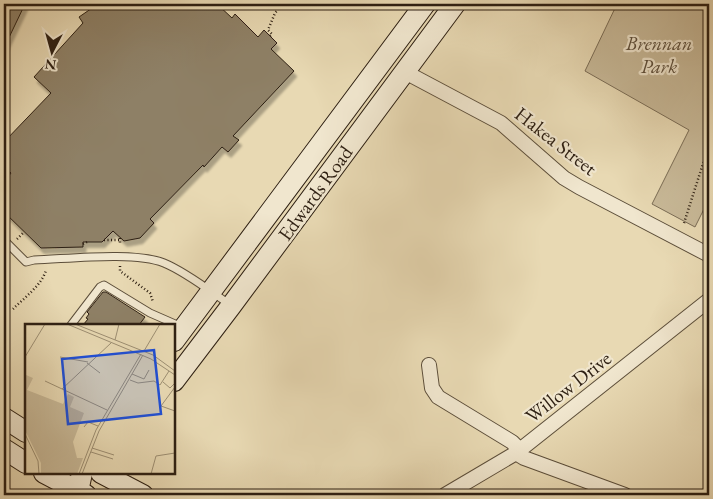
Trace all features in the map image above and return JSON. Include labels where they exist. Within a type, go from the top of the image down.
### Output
[{"type":"street","name":"Edwards Road","points":[[179,334],[425,4]]},
{"type":"street","name":"Edwards Road","points":[[175,380],[455,4]]},
{"type":"street","name":"Hakea Street","points":[[405,72],[501,124],[564,178],[709,255]]},
{"type":"street","name":"Willow Drive","points":[[445,495],[518,452],[709,300]]},
{"type":"street","points":[[429,365],[432,388],[438,397],[512,442],[524,458],[625,495]]},
{"type":"street","points":[[4,418],[25,431]]},
{"type":"street","points":[[4,449],[25,462]]},
{"type":"street","points":[[46,474],[81,489],[102,474]]},
{"type":"street","points":[[105,474],[142,494]]},
{"type":"street","points":[[134,474],[142,494]]},
{"type":"lane","points":[[4,240],[26,262],[48,259],[120,257],[146,259],[166,264],[211,291],[231,306]]},
{"type":"lane","points":[[72,324],[104,284],[165,324]]},
{"type":"path","points":[[270,36],[272,34],[268,30],[274,13],[283,4]]},
{"type":"path","points":[[709,53],[705,84],[705,103],[709,118]]},
{"type":"path","points":[[684,223],[709,145]]},
{"type":"path","points":[[104,240],[120,239],[120,271],[150,293],[154,304],[150,313]]},
{"type":"path","points":[[13,309],[45,274],[48,259]]},
{"type":"green space","name":"Brennan Park","points":[[617,4],[709,4],[709,199],[695,227],[652,204],[689,130],[585,71]]},
{"type":"building","points":[[4,4],[25,4],[4,48]]},
{"type":"building","points":[[98,4],[217,4],[232,18],[235,14],[258,37],[264,30],[277,43],[271,49],[294,71],[233,136],[239,140],[228,152],[222,147],[204,167],[203,165],[150,219],[154,223],[140,238],[124,241],[113,231],[102,242],[83,242],[83,247],[41,248],[4,212],[4,182],[11,173],[4,166],[4,142],[51,93],[34,77],[83,23],[79,17]]},
{"type":"building","points":[[103,292],[106,292],[145,317],[140,324],[84,324],[88,319],[86,318],[89,314],[87,312]]}]
